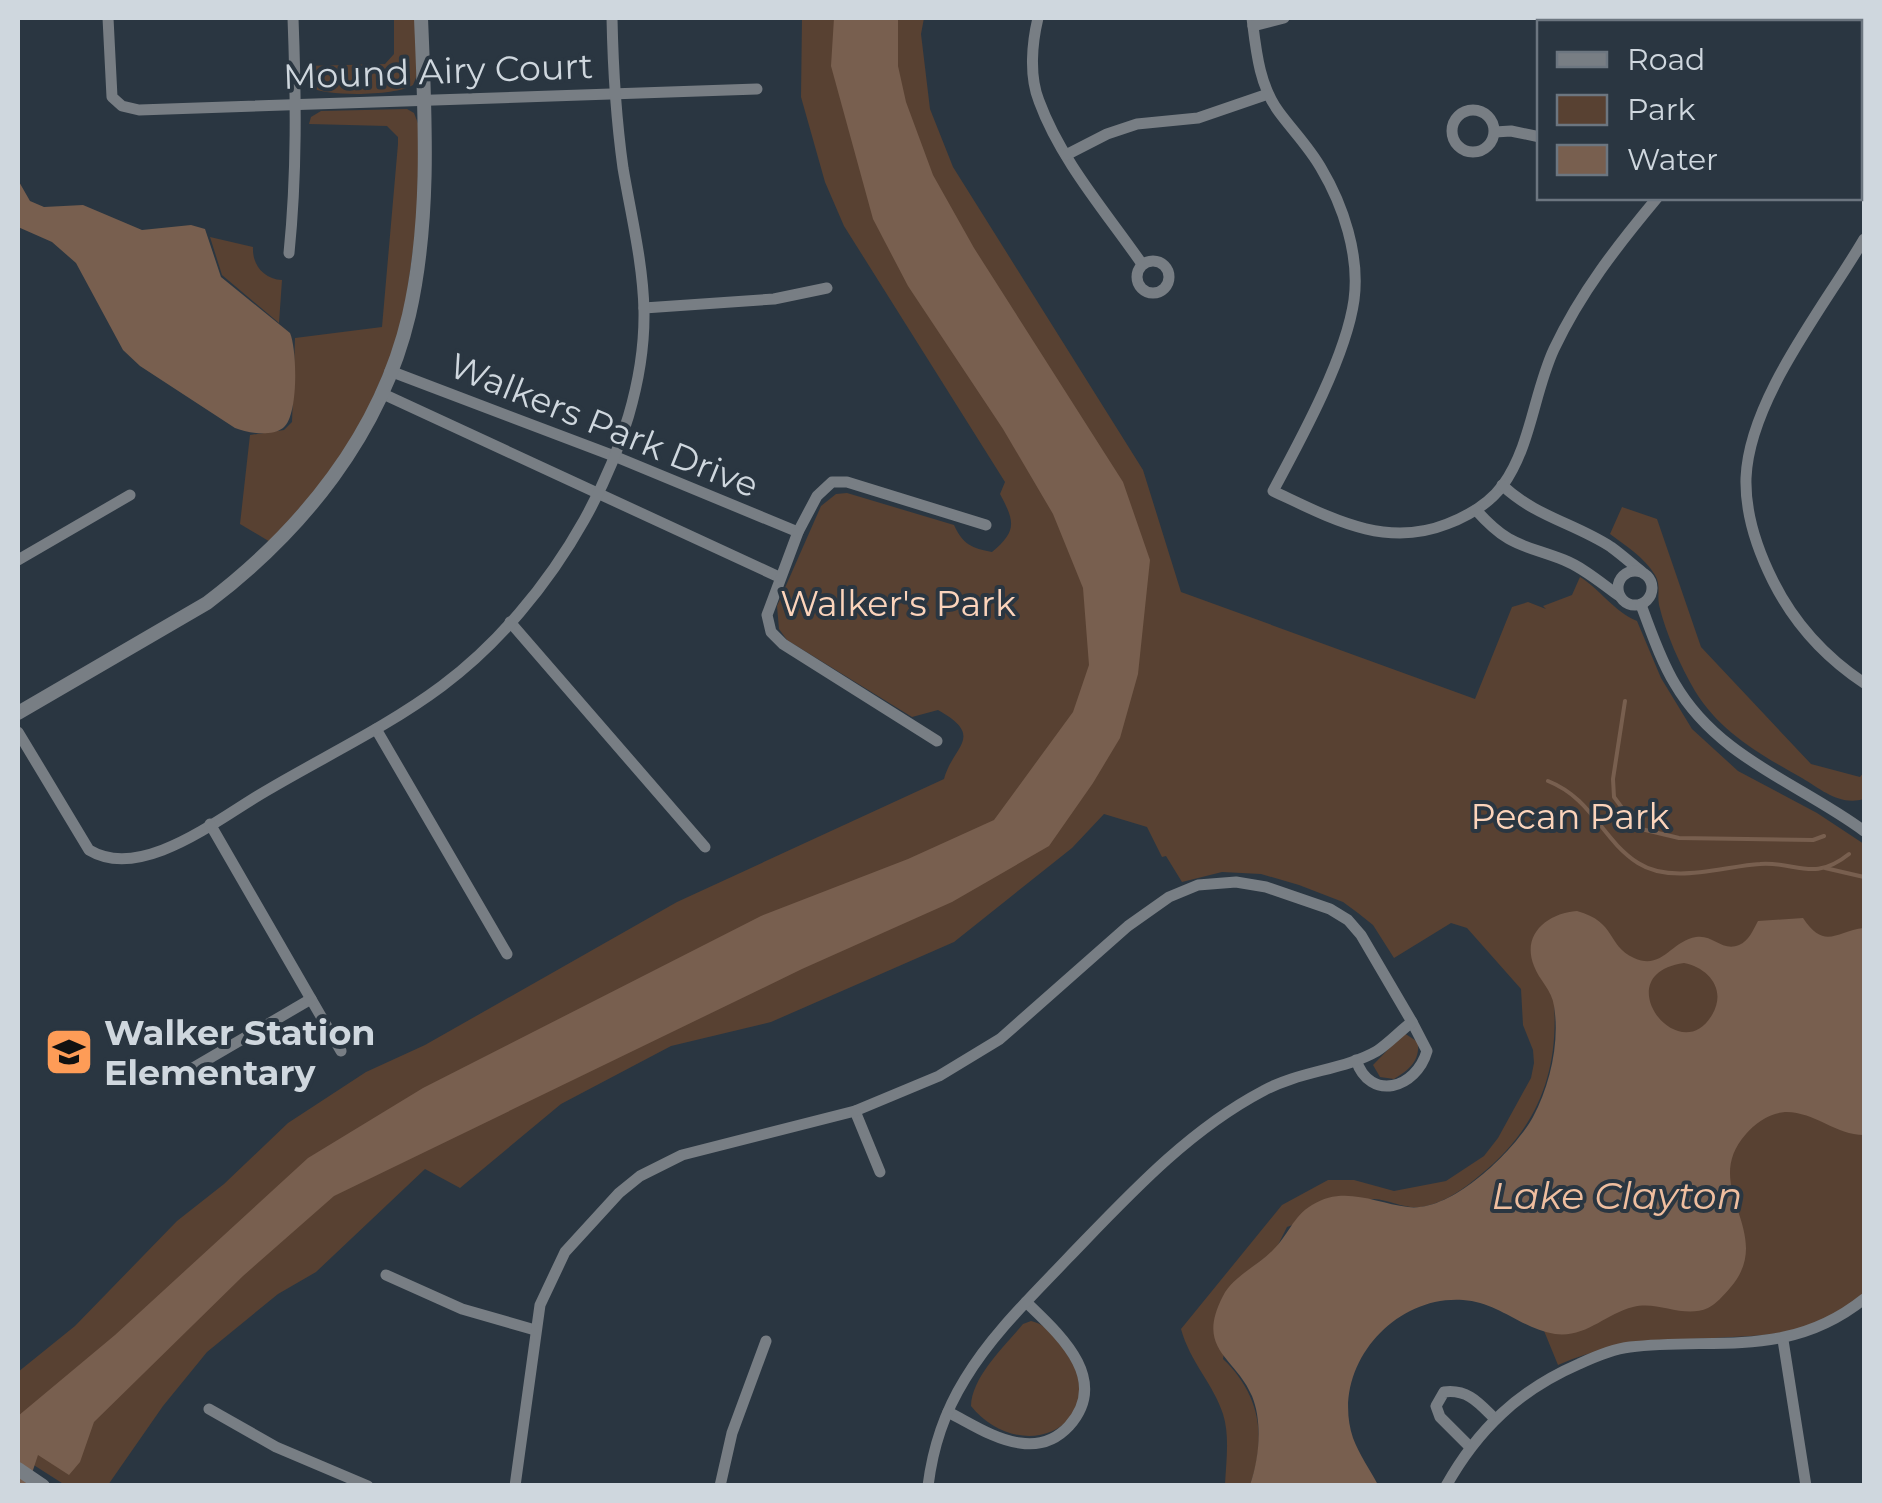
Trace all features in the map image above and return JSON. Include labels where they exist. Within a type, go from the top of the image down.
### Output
[{"type":"street","name":"Mound Airy Court","points":[[108,18],[112,96],[122,106],[139,110],[757,88]]},
{"type":"street","points":[[289,253],[296,104],[293,18]]},
{"type":"street","points":[[18,714],[207,604],[284,536],[331,483],[362,434],[390,371],[408,317],[417,272],[424,101],[421,18]]},
{"type":"street","points":[[18,732],[89,850],[102,858],[148,857],[376,729],[445,683],[510,622],[559,560],[597,492],[628,416],[640,365],[644,308],[614,92],[612,18]]},
{"type":"street","points":[[1038,18],[1032,66],[1037,99],[1066,155],[1142,264]]},
{"type":"street","points":[[1284,18],[1252,22],[1254,47],[1268,94],[1309,146],[1335,192],[1352,250],[1354,300],[1338,354],[1273,491],[1349,525],[1391,534],[1437,528],[1476,510],[1502,485],[1518,453],[1552,354],[1577,302],[1610,254],[1656,200]]},
{"type":"street","points":[[1066,155],[1136,124],[1198,118],[1268,94]]},
{"type":"street","points":[[1495,132],[1511,130],[1537,136]]},
{"type":"street","points":[[1864,239],[1779,379],[1752,448],[1746,478],[1757,546],[1779,592],[1809,637],[1864,682]]},
{"type":"street","points":[[644,308],[774,299],[827,288]]},
{"type":"street","name":"Walkers Park Drive","points":[[390,371],[614,456],[798,532]]},
{"type":"street","name":"Walkers Park Drive","points":[[381,393],[779,578]]},
{"type":"street","points":[[938,741],[783,644],[770,632],[767,615],[798,532],[816,496],[832,482],[847,482],[986,525]]},
{"type":"street","points":[[1476,510],[1515,545],[1564,560],[1628,604],[1641,604],[1650,596],[1652,589],[1642,572],[1610,547],[1520,502],[1502,485]]},
{"type":"street","points":[[18,560],[130,496]]},
{"type":"street","points":[[1618,594],[1622,576],[1642,572]]},
{"type":"street","points":[[1641,604],[1674,684],[1702,721],[1750,762],[1862,823]]},
{"type":"street","points":[[510,622],[705,847]]},
{"type":"street","points":[[376,729],[507,954]]},
{"type":"street","points":[[210,824],[341,1052]]},
{"type":"street","points":[[515,1486],[535,1330],[550,1282],[565,1252],[601,1210],[640,1176],[700,1149],[854,1110],[904,1093],[974,1056],[1026,1018],[1154,906],[1182,890],[1236,882],[1266,886],[1330,908],[1348,920],[1362,935],[1427,1051],[1424,1062],[1402,1084],[1389,1087],[1365,1077],[1356,1060]]},
{"type":"street","points":[[186,1072],[311,1000]]},
{"type":"street","points":[[928,1486],[934,1444],[976,1363],[1026,1302],[1143,1182],[1205,1127],[1233,1108],[1294,1076],[1356,1060],[1378,1050],[1412,1022]]},
{"type":"street","points":[[854,1110],[880,1172]]},
{"type":"street","points":[[386,1275],[462,1309],[535,1330]]},
{"type":"street","points":[[1446,1486],[1494,1418],[1512,1402],[1564,1370],[1628,1348],[1783,1340],[1816,1329],[1864,1300]]},
{"type":"street","points":[[948,1412],[997,1436],[1032,1444],[1050,1440],[1066,1430],[1076,1417],[1085,1388],[1076,1354],[1026,1302]]},
{"type":"street","points":[[1783,1340],[1806,1486]]},
{"type":"street","points":[[720,1486],[732,1433],[766,1341]]},
{"type":"street","points":[[1470,1447],[1440,1416],[1436,1406],[1439,1398],[1444,1392],[1461,1391],[1494,1418]]},
{"type":"street","points":[[209,1409],[276,1447],[368,1486]]},
{"type":"street","points":[[18,1470],[42,1486]]},
{"type":"green space","points":[[394,18],[415,18],[417,75],[413,85],[361,94],[309,87],[304,66],[385,64],[394,54]]},
{"type":"green space","points":[[802,18],[924,18],[921,34],[930,109],[953,167],[1143,470],[1181,592],[1475,699],[1512,607],[1528,602],[1546,609],[1543,606],[1572,595],[1580,577],[1637,621],[1661,678],[1692,729],[1738,771],[1817,813],[1864,844],[1864,1296],[1824,1319],[1791,1331],[1613,1347],[1558,1365],[1533,1304],[1620,1086],[1554,1002],[1552,1054],[1540,1099],[1515,1140],[1479,1176],[1454,1194],[1426,1206],[1366,1200],[1287,1227],[1276,1249],[1238,1279],[1223,1359],[1252,1402],[1259,1433],[1258,1450],[1250,1485],[1225,1485],[1227,1440],[1223,1414],[1181,1329],[1282,1205],[1328,1180],[1354,1180],[1394,1191],[1446,1181],[1484,1156],[1531,1078],[1533,1050],[1523,1025],[1521,989],[1467,928],[1451,923],[1394,958],[1373,925],[1343,902],[1261,874],[1222,872],[1182,882],[1166,856],[1162,857],[1147,827],[1104,814],[1072,848],[954,942],[771,1022],[671,1046],[561,1104],[460,1188],[425,1169],[316,1272],[278,1294],[207,1352],[163,1406],[108,1485],[65,1485],[18,1455],[18,1372],[75,1326],[177,1221],[224,1184],[288,1123],[366,1072],[425,1045],[677,902],[944,779],[963,735],[952,719],[938,710],[912,717],[787,640],[779,629],[777,606],[821,506],[836,494],[847,493],[954,525],[969,544],[992,552],[1006,538],[1011,526],[1000,494],[1005,482],[844,226],[825,182],[801,97]]},
{"type":"green space","points":[[407,109],[414,113],[419,126],[417,221],[402,330],[357,435],[323,488],[272,543],[240,524],[250,435],[284,430],[292,422],[295,338],[382,327],[398,137],[387,126],[309,124],[311,117],[321,111]]},
{"type":"green space","points":[[210,237],[253,247],[260,270],[282,280],[279,323],[222,275]]},
{"type":"green space","points":[[1622,507],[1657,519],[1701,647],[1811,764],[1860,777],[1864,772],[1864,799],[1839,799],[1824,792],[1742,741],[1705,706],[1670,638],[1659,605],[1655,575],[1640,557],[1610,534]]},
{"type":"green space","points":[[1404,1033],[1418,1042],[1415,1060],[1394,1079],[1380,1077],[1373,1065]]},
{"type":"green space","points":[[1031,1321],[1047,1329],[1059,1342],[1081,1376],[1083,1388],[1075,1413],[1061,1426],[1034,1436],[993,1426],[971,1406],[977,1384],[991,1362],[1023,1324]]},
{"type":"water","points":[[834,18],[898,18],[898,66],[906,102],[933,175],[974,248],[1123,482],[1150,560],[1138,674],[1120,738],[1049,846],[952,902],[802,969],[334,1196],[243,1276],[94,1422],[80,1462],[69,1475],[38,1455],[28,1485],[18,1486],[18,1416],[115,1335],[308,1158],[423,1088],[761,916],[908,859],[994,820],[1073,712],[1089,665],[1083,588],[1053,514],[1003,429],[908,286],[873,219],[831,66]]},
{"type":"water","points":[[18,180],[30,201],[44,207],[83,205],[142,230],[191,225],[205,229],[221,277],[290,333],[294,397],[283,428],[252,433],[235,428],[140,366],[123,350],[76,263],[52,242],[18,227]]},
{"type":"water","name":"Lake Clayton","points":[[1577,911],[1599,921],[1625,953],[1644,961],[1659,958],[1696,937],[1733,947],[1739,945],[1758,921],[1803,918],[1825,936],[1864,928],[1864,1135],[1785,1112],[1768,1116],[1750,1130],[1734,1154],[1730,1173],[1744,1229],[1742,1268],[1730,1288],[1708,1308],[1689,1312],[1642,1305],[1566,1334],[1543,1331],[1476,1302],[1437,1302],[1413,1310],[1391,1323],[1373,1341],[1350,1387],[1348,1412],[1353,1438],[1378,1485],[1250,1485],[1256,1464],[1258,1418],[1245,1382],[1215,1341],[1213,1329],[1223,1296],[1273,1250],[1312,1205],[1348,1196],[1408,1207],[1425,1206],[1443,1200],[1480,1177],[1512,1146],[1539,1105],[1554,1049],[1553,1000],[1534,966],[1531,944],[1540,927]],"holes":[[[1684,963],[1713,982],[1716,1006],[1698,1029],[1683,1032],[1668,1026],[1656,1014],[1649,999],[1650,984],[1661,971]]]},
{"type":"waterway","points":[[1625,701],[1613,779],[1614,797],[1637,828],[1679,838],[1813,840],[1824,836]]},
{"type":"waterway","points":[[1548,781],[1576,798],[1625,853],[1638,863],[1666,873],[1773,864],[1815,869],[1849,854]]},
{"type":"waterway","points":[[1825,868],[1864,877]]},
{"type":"place","name":"Walker Station Elementary","points":[[69,1052]]},
{"type":"park label","name":"Walker's Park","points":[[898,603]]},
{"type":"park label","name":"Pecan Park","points":[[1570,816]]}]
